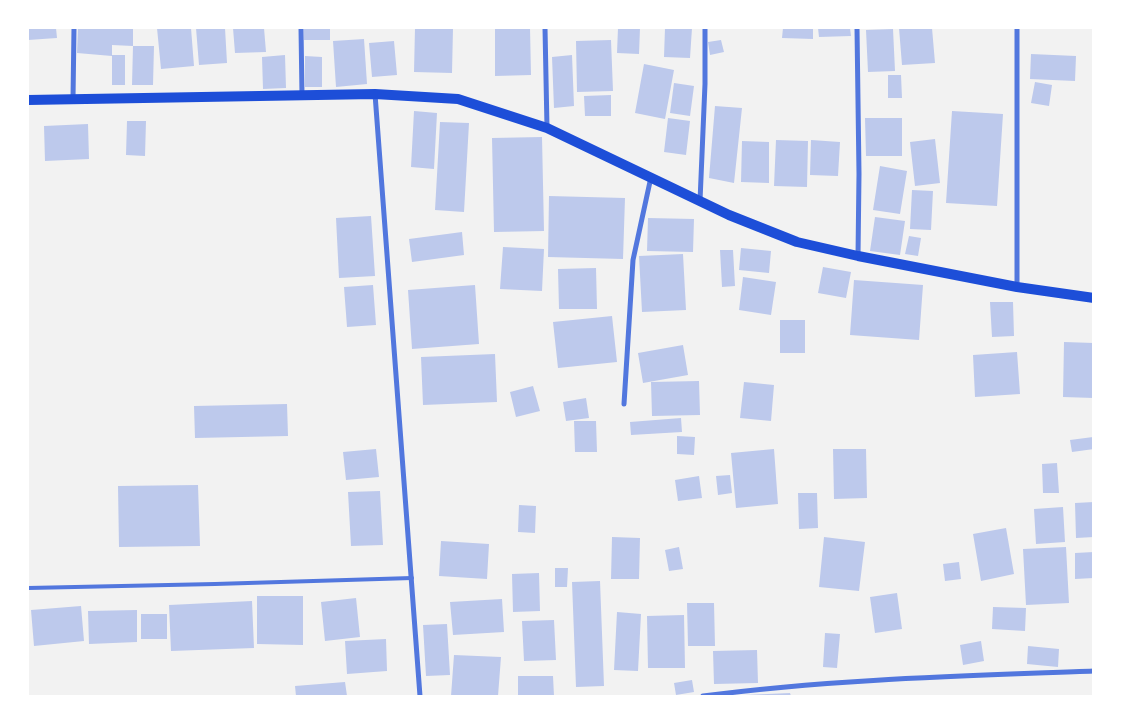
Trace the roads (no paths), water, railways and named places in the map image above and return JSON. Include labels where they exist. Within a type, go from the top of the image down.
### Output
[{"type":"main road","points":[[28,100],[375,94],[458,98],[548,128],[729,215],[798,242],[858,256],[1017,287],[1094,298]]},
{"type":"street","points":[[73,99],[74,28]]},
{"type":"street","points":[[301,28],[302,95]]},
{"type":"street","points":[[545,28],[548,128]]},
{"type":"street","points":[[700,201],[705,84],[704,28]]},
{"type":"street","points":[[857,28],[858,256]]},
{"type":"street","points":[[1017,28],[1017,287]]},
{"type":"street","points":[[375,94],[420,696]]},
{"type":"street","points":[[624,404],[633,260],[651,177]]},
{"type":"street","points":[[703,696],[777,687],[844,682],[1094,670]]},
{"type":"lane","points":[[28,588],[412,578]]}]
